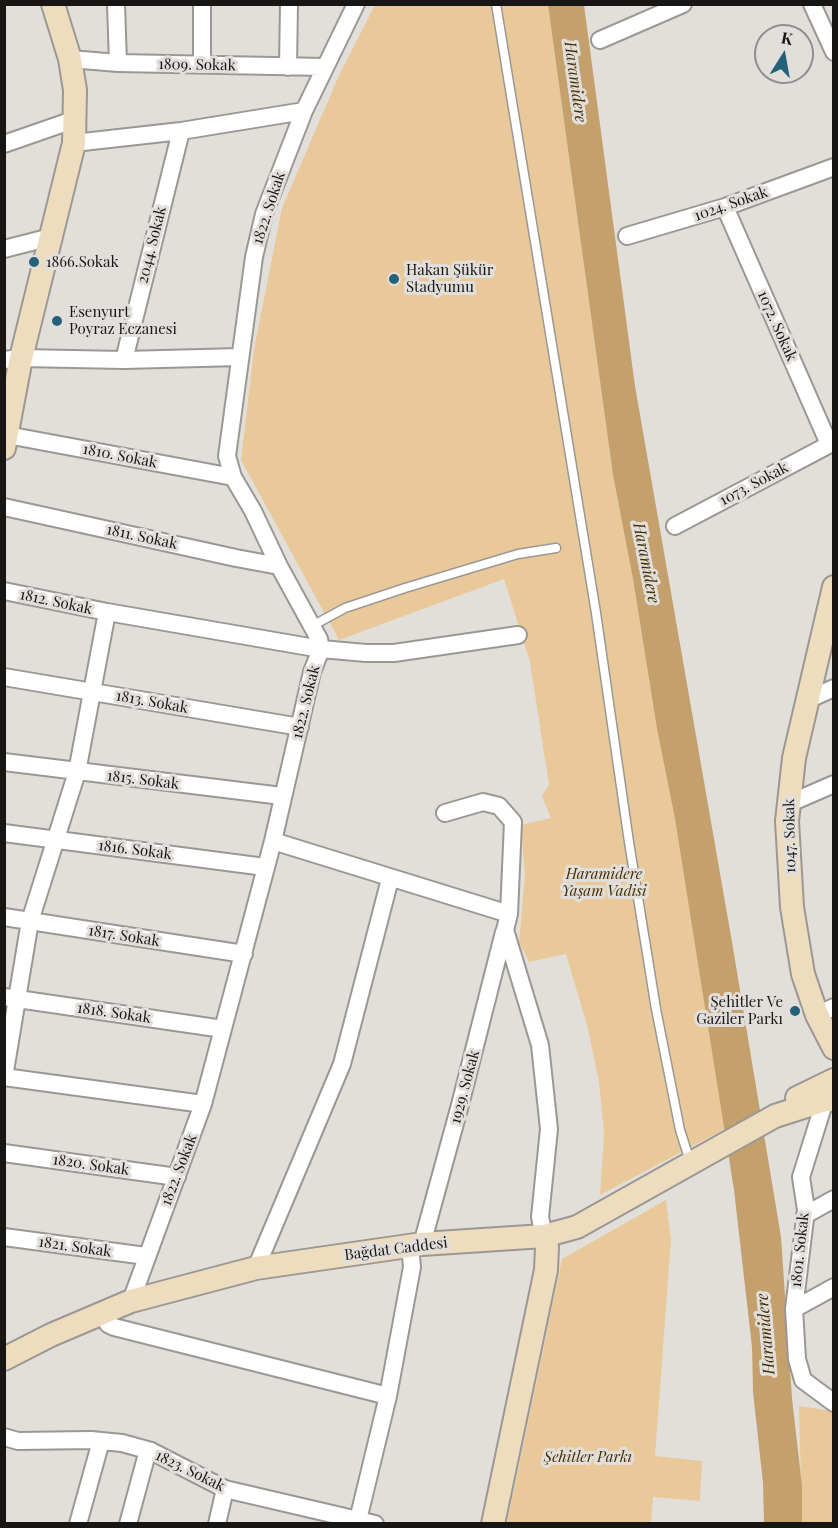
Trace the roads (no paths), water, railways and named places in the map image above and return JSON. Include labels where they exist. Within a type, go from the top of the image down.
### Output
[{"type":"main road","points":[[6,428],[13,359],[51,237],[74,143],[75,90],[70,59],[53,4]]},
{"type":"main road","name":"1047. Sokak","points":[[833,592],[794,758],[788,804],[792,896],[803,974],[825,1011],[834,1048]]},
{"type":"main road","name":"Bağdat Caddesi","points":[[4,1359],[130,1301],[256,1268],[416,1245],[544,1236],[577,1227],[775,1116],[831,1094]]},
{"type":"main road","points":[[493,1524],[546,1270],[547,1247],[544,1236]]},
{"type":"street","points":[[116,4],[118,63]]},
{"type":"street","points":[[202,4],[202,65]]},
{"type":"street","points":[[288,66],[289,4]]},
{"type":"street","name":"1822. Sokak","points":[[130,1301],[203,1104],[273,841],[312,672],[321,649],[319,639],[233,477],[227,456],[254,257],[264,214],[304,111],[356,4]]},
{"type":"street","points":[[600,40],[683,4]]},
{"type":"street","points":[[812,4],[834,52]]},
{"type":"street","name":"1809. Sokak","points":[[70,59],[118,63],[325,67]]},
{"type":"street","points":[[74,143],[181,131],[304,111]]},
{"type":"street","points":[[4,144],[76,119]]},
{"type":"street","name":"2044. Sokak","points":[[124,360],[181,131]]},
{"type":"street","name":"1024. Sokak","points":[[627,236],[725,207],[834,167]]},
{"type":"street","name":"1072. Sokak","points":[[725,207],[831,443]]},
{"type":"street","points":[[4,249],[51,237]]},
{"type":"street","points":[[13,359],[124,360],[240,357]]},
{"type":"street","name":"1810. Sokak","points":[[6,428],[233,477]]},
{"type":"street","name":"1073. Sokak","points":[[675,526],[831,443]]},
{"type":"street","name":"1811. Sokak","points":[[4,507],[279,566]]},
{"type":"street","name":"1812. Sokak","points":[[4,591],[107,612],[321,649],[366,653],[394,653],[518,635]]},
{"type":"street","points":[[107,612],[77,772],[30,921],[11,998],[4,1077],[203,1104]]},
{"type":"street","name":"1813. Sokak","points":[[4,677],[300,727]]},
{"type":"street","points":[[807,700],[834,688]]},
{"type":"street","name":"1815. Sokak","points":[[4,762],[282,796]]},
{"type":"street","points":[[788,804],[834,784]]},
{"type":"street","points":[[445,813],[483,802],[499,806],[513,822],[507,922],[540,1045],[549,1129],[540,1217],[544,1236]]},
{"type":"street","name":"1816. Sokak","points":[[4,833],[265,867]]},
{"type":"street","points":[[273,841],[390,879],[507,922]]},
{"type":"street","points":[[256,1268],[342,1064],[390,879]]},
{"type":"street","name":"1817. Sokak","points":[[4,917],[244,954]]},
{"type":"street","name":"1929. Sokak","points":[[357,1522],[388,1396],[416,1245],[460,1105],[507,922]]},
{"type":"street","name":"1818. Sokak","points":[[11,998],[224,1029]]},
{"type":"street","name":"1801. Sokak","points":[[829,1395],[802,1380],[797,1359],[794,1309],[805,1215],[801,1177],[831,1094]]},
{"type":"street","name":"1820. Sokak","points":[[4,1153],[177,1177]]},
{"type":"street","points":[[805,1215],[834,1199]]},
{"type":"street","name":"1821. Sokak","points":[[4,1237],[146,1256]]},
{"type":"street","points":[[794,1309],[834,1287]]},
{"type":"street","points":[[101,1313],[108,1324],[114,1327],[388,1396]]},
{"type":"street","name":"1823. Sokak","points":[[4,1437],[18,1441],[122,1443],[148,1450],[225,1489],[357,1522],[375,1524]]},
{"type":"street","points":[[78,1524],[100,1441]]},
{"type":"street","points":[[128,1524],[148,1450]]},
{"type":"street","points":[[217,1524],[225,1489]]},
{"type":"lane","points":[[496,4],[596,613],[656,1009],[680,1130],[691,1164]]},
{"type":"lane","points":[[312,626],[345,608],[416,585],[518,554],[556,548]]},
{"type":"water","name":"Haramidere","points":[[548,5],[584,5],[635,386],[781,1237],[792,1398],[802,1486],[802,1523],[764,1523],[763,1483],[753,1392],[752,1347],[734,1190],[675,819],[613,475]]},
{"type":"place","name":"1866.Sokak","points":[[34,262]]},
{"type":"place","name":"Hakan Şükür Stadyumu","points":[[394,279]]},
{"type":"place","name":"Esenyurt Poyraz Eczanesi","points":[[57,321]]},
{"type":"place","name":"Şehitler Ve Gaziler Parkı","points":[[795,1011]]},
{"type":"park label","name":"Haramidere Yaşam Vadisi","points":[[604,882]]},
{"type":"park label","name":"Şehitler Parkı","points":[[588,1457]]}]
